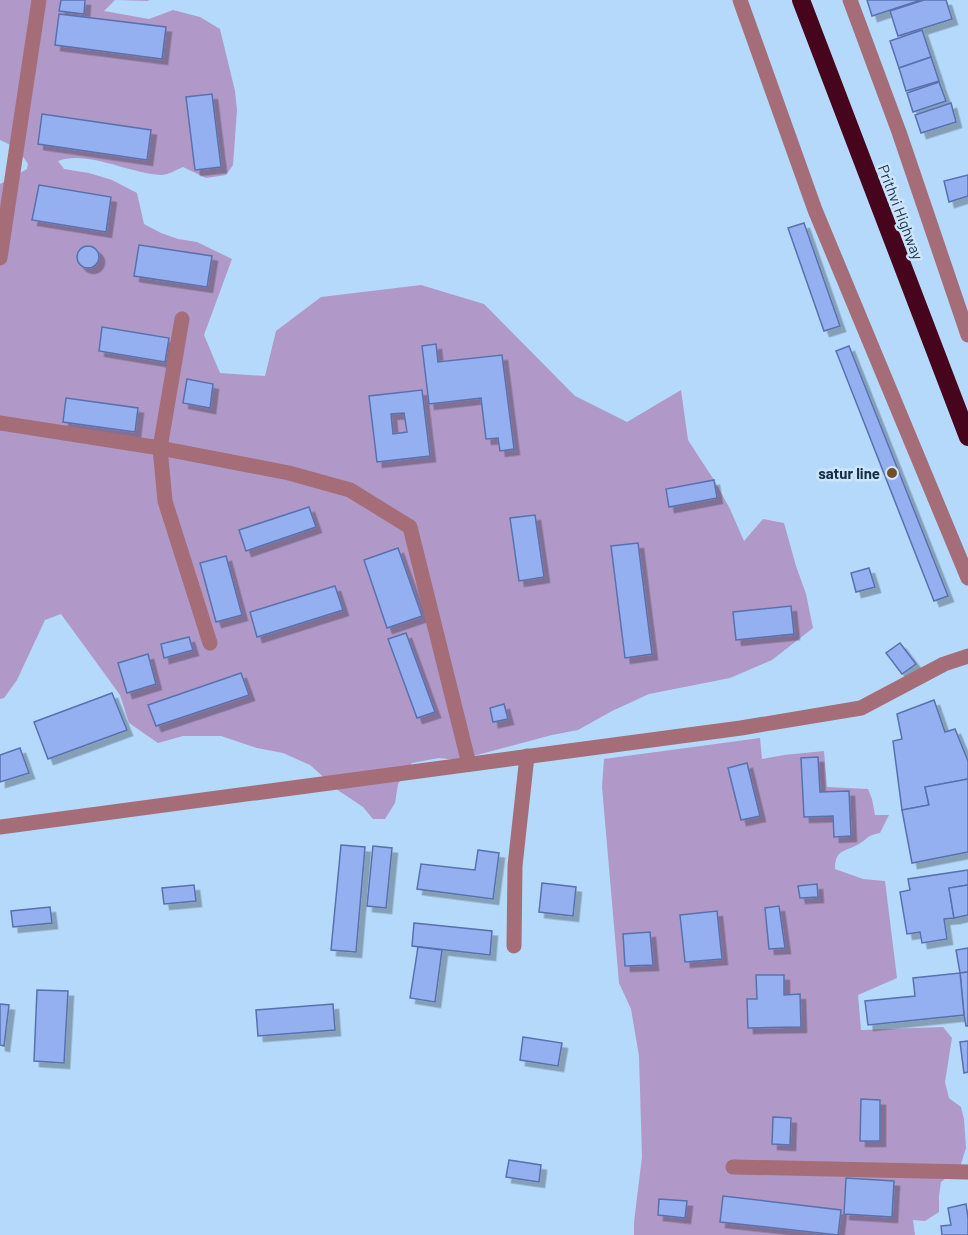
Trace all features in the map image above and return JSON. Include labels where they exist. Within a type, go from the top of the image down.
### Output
[{"type":"highway","name":"Prithvi Highway","points":[[801,0],[968,437]]},
{"type":"street","points":[[0,258],[39,0]]},
{"type":"street","points":[[740,0],[815,210],[968,578]]},
{"type":"street","points":[[849,0],[899,132],[968,335]]},
{"type":"street","points":[[182,319],[160,448],[165,501],[210,643]]},
{"type":"street","points":[[0,423],[160,448],[289,473],[350,490],[410,527],[469,764]]},
{"type":"street","points":[[0,827],[741,728],[861,708],[944,664],[968,656]]},
{"type":"street","points":[[514,946],[514,866],[527,756]]},
{"type":"street","points":[[733,1167],[968,1172]]},
{"type":"shaded area","points":[[0,0],[115,0],[104,11],[149,19],[173,10],[200,17],[220,29],[235,91],[237,110],[233,165],[226,175],[206,178],[183,167],[161,175],[149,174],[82,158],[58,161],[64,169],[112,180],[137,193],[144,224],[178,239],[197,242],[232,259],[204,335],[220,373],[265,376],[276,331],[321,297],[421,285],[484,304],[575,396],[627,422],[681,390],[688,440],[714,480],[744,541],[763,519],[784,523],[806,594],[813,628],[772,660],[730,678],[649,694],[578,730],[458,760],[439,758],[412,763],[398,784],[395,803],[385,819],[373,819],[363,807],[339,791],[310,765],[283,753],[257,748],[221,736],[183,736],[158,743],[129,723],[120,695],[61,614],[45,620],[17,680],[4,698],[0,699],[0,184],[27,169],[28,164],[17,148],[0,140]]},
{"type":"shaded area","points":[[760,738],[762,759],[824,751],[827,787],[868,789],[875,815],[889,815],[880,833],[870,836],[839,854],[835,862],[835,869],[863,879],[885,881],[897,978],[858,995],[861,1030],[943,1027],[952,1038],[945,1082],[949,1098],[961,1107],[966,1148],[960,1167],[941,1182],[939,1212],[925,1221],[913,1220],[915,1235],[634,1235],[642,1157],[639,1056],[631,1009],[619,983],[602,787],[604,759]]},
{"type":"building","points":[[61,0],[85,0],[84,14],[59,11]]},
{"type":"building","points":[[867,0],[921,0],[872,16]]},
{"type":"building","points":[[924,0],[946,0],[952,19],[898,36],[890,11]]},
{"type":"building","points":[[59,14],[166,27],[162,59],[55,45]]},
{"type":"building","points":[[922,30],[931,57],[899,68],[890,41]]},
{"type":"building","points":[[931,57],[939,81],[906,91],[899,68]]},
{"type":"building","points":[[939,82],[946,101],[913,112],[907,93]]},
{"type":"building","points":[[212,94],[221,167],[195,170],[186,97]]},
{"type":"building","points":[[951,103],[956,122],[921,133],[915,115]]},
{"type":"building","points":[[42,114],[151,130],[147,160],[38,144]]},
{"type":"building","points":[[968,175],[968,196],[949,202],[944,181]]},
{"type":"building","points":[[39,185],[111,197],[106,232],[32,220]]},
{"type":"building","points":[[804,223],[840,326],[824,331],[788,228]]},
{"type":"building","points":[[139,245],[212,256],[207,287],[134,276]]},
{"type":"building","points":[[88,246],[96,249],[99,257],[96,265],[88,268],[80,265],[77,257],[80,249]]},
{"type":"building","points":[[102,327],[169,338],[165,362],[99,351]]},
{"type":"building","points":[[436,344],[438,362],[502,355],[514,449],[500,451],[498,438],[486,439],[481,398],[429,404],[422,346]]},
{"type":"building","name":"satur line","points":[[849,346],[948,596],[934,601],[836,351]]},
{"type":"building","points":[[187,379],[213,384],[210,408],[183,403]]},
{"type":"building","points":[[422,390],[430,456],[377,462],[369,396]],"holes":[[[404,413],[407,432],[393,434],[391,414]]]},
{"type":"building","points":[[66,398],[138,408],[135,432],[63,422]]},
{"type":"building","points":[[714,480],[717,498],[669,507],[666,489]]},
{"type":"building","points":[[309,507],[316,527],[246,551],[239,530]]},
{"type":"building","points":[[535,515],[544,577],[519,581],[510,518]]},
{"type":"building","points":[[638,543],[652,654],[625,658],[611,546]]},
{"type":"building","points":[[398,548],[422,616],[387,628],[364,560]]},
{"type":"building","points":[[226,556],[242,615],[216,622],[200,563]]},
{"type":"building","points":[[869,568],[875,587],[856,592],[851,573]]},
{"type":"building","points":[[335,586],[343,610],[257,637],[250,612]]},
{"type":"building","points":[[791,606],[794,634],[736,640],[733,612]]},
{"type":"building","points":[[406,633],[435,712],[417,718],[388,639]]},
{"type":"building","points":[[189,637],[193,650],[164,658],[161,644]]},
{"type":"building","points":[[900,643],[916,664],[902,674],[886,653]]},
{"type":"building","points":[[148,654],[156,684],[127,693],[118,663]]},
{"type":"building","points":[[241,673],[249,695],[156,726],[148,705]]},
{"type":"building","points":[[112,693],[127,730],[48,759],[34,722]]},
{"type":"building","points":[[934,700],[945,732],[955,729],[968,761],[968,779],[925,787],[929,805],[902,810],[893,741],[902,739],[897,714]]},
{"type":"building","points":[[504,704],[508,719],[493,722],[490,708]]},
{"type":"building","points":[[20,748],[29,773],[0,782],[0,755]]},
{"type":"building","points":[[818,757],[820,792],[849,791],[851,836],[834,837],[833,816],[804,817],[801,758]]},
{"type":"building","points":[[747,763],[760,816],[741,820],[728,768]]},
{"type":"building","points":[[968,779],[968,852],[912,863],[902,810],[929,805],[925,787]]},
{"type":"building","points":[[341,845],[365,847],[356,952],[331,950]]},
{"type":"building","points":[[373,846],[392,848],[386,908],[367,906]]},
{"type":"building","points":[[478,850],[499,853],[493,899],[417,889],[421,864],[475,870]]},
{"type":"building","points":[[968,870],[968,885],[949,888],[954,918],[944,919],[947,939],[922,943],[920,932],[907,934],[900,892],[910,890],[908,879]]},
{"type":"building","points":[[542,883],[576,887],[573,916],[539,912]]},
{"type":"building","points":[[817,884],[818,897],[800,898],[798,886]]},
{"type":"building","points":[[194,885],[196,901],[164,904],[162,888]]},
{"type":"building","points":[[968,885],[968,915],[954,918],[949,888]]},
{"type":"building","points":[[779,906],[785,948],[769,949],[765,908]]},
{"type":"building","points":[[50,907],[52,923],[13,927],[11,911]]},
{"type":"building","points":[[717,911],[722,959],[685,962],[680,915]]},
{"type":"building","points":[[414,923],[492,931],[490,955],[412,946]]},
{"type":"building","points":[[650,932],[653,965],[625,966],[623,934]]},
{"type":"building","points":[[418,947],[442,950],[435,1002],[410,998]]},
{"type":"building","points":[[968,948],[968,972],[960,973],[956,950]]},
{"type":"building","points":[[968,972],[968,1026],[966,1026],[960,973]]},
{"type":"building","points":[[960,973],[964,1015],[868,1025],[865,1001],[915,996],[913,978]]},
{"type":"building","points":[[756,975],[784,975],[784,995],[800,994],[801,1027],[748,1028],[747,999],[757,999]]},
{"type":"building","points":[[37,990],[68,991],[64,1063],[34,1061]]},
{"type":"building","points":[[0,1004],[9,1005],[4,1046],[0,1045]]},
{"type":"building","points":[[333,1004],[335,1030],[258,1036],[256,1010]]},
{"type":"building","points":[[523,1037],[562,1043],[558,1066],[520,1060]]},
{"type":"building","points":[[968,1041],[968,1072],[964,1073],[960,1042]]},
{"type":"building","points":[[861,1099],[880,1100],[880,1141],[860,1141]]},
{"type":"building","points":[[773,1117],[791,1118],[790,1145],[772,1144]]},
{"type":"building","points":[[509,1160],[541,1165],[539,1182],[506,1177]]},
{"type":"building","points":[[846,1178],[894,1181],[892,1217],[844,1214]]},
{"type":"building","points":[[723,1196],[841,1210],[838,1235],[720,1222]]},
{"type":"building","points":[[659,1199],[687,1201],[685,1218],[658,1215]]},
{"type":"building","points":[[966,1204],[968,1235],[942,1235],[941,1226],[951,1225],[948,1208]]},
{"type":"place","name":"satur line","points":[[892,473]]}]
